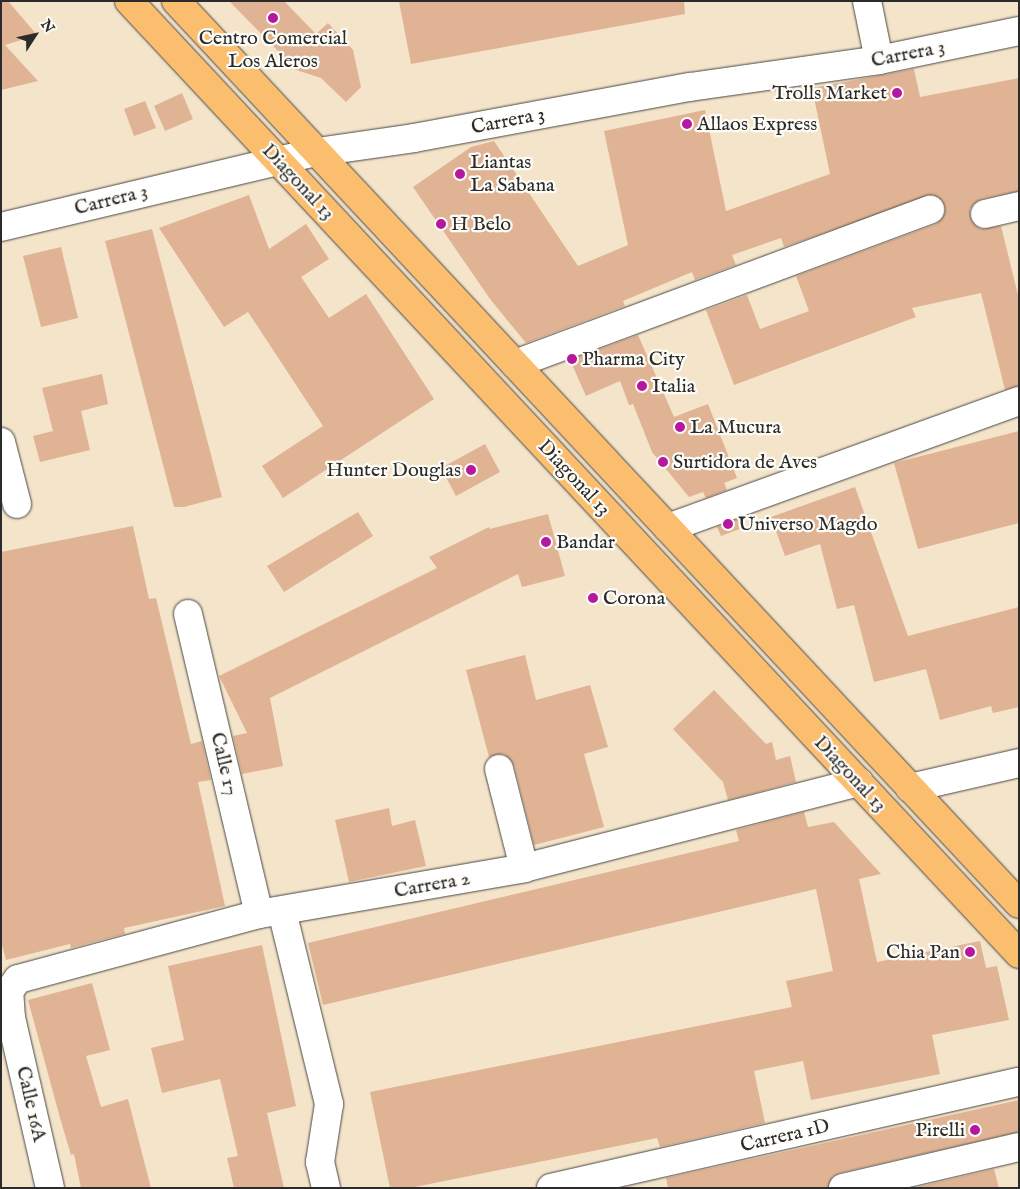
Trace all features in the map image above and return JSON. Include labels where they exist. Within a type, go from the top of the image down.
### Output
[{"type":"main road","name":"Diagonal 13","points":[[130,1],[1019,954]]},
{"type":"main road","name":"Diagonal 13","points":[[176,1],[1019,904]]},
{"type":"street","points":[[867,1],[880,60]]},
{"type":"street","name":"Carrera 3","points":[[1,227],[317,152],[414,138],[690,87],[880,60],[1019,31]]},
{"type":"street","points":[[985,214],[1019,206]]},
{"type":"street","points":[[515,364],[930,210]]},
{"type":"street","points":[[668,528],[1019,401]]},
{"type":"street","points":[[1,442],[17,504]]},
{"type":"street","name":"Calle 17","points":[[188,614],[270,913],[329,1104],[320,1162],[326,1188]]},
{"type":"street","points":[[910,788],[1019,763]]},
{"type":"street","points":[[499,769],[524,868]]},
{"type":"street","name":"Carrera 2","points":[[8,990],[18,979],[270,913],[524,868],[859,782]]},
{"type":"street","name":"Calle 16A","points":[[8,990],[11,1018],[50,1188]]},
{"type":"street","name":"Carrera 1D","points":[[551,1188],[601,1184],[1019,1082]]},
{"type":"street","points":[[843,1188],[1019,1147]]},
{"type":"building","points":[[1,1],[8,1],[37,35],[5,45],[38,81],[1,90]]},
{"type":"building","points":[[229,1],[284,1],[316,34],[328,23],[353,50],[361,87],[346,102],[321,78],[290,68],[288,61]]},
{"type":"building","points":[[399,1],[684,1],[685,14],[411,64]]},
{"type":"building","points":[[914,69],[920,97],[1019,78],[1019,191],[981,199],[970,209],[970,217],[980,229],[1001,226],[1019,299],[1019,386],[1005,390],[981,293],[912,308],[916,317],[734,385],[706,310],[747,295],[760,329],[809,311],[796,276],[936,224],[945,212],[944,204],[933,195],[784,247],[781,238],[732,255],[736,265],[695,280],[692,272],[623,301],[625,306],[526,343],[490,299],[413,187],[471,147],[494,141],[578,266],[628,245],[604,131],[705,110],[726,211],[830,174],[812,88]]},
{"type":"building","points":[[182,93],[193,119],[165,131],[154,106]]},
{"type":"building","points":[[145,101],[156,128],[134,136],[124,109]]},
{"type":"building","points":[[249,195],[269,249],[306,224],[329,259],[301,277],[329,318],[366,294],[434,399],[283,498],[262,466],[323,426],[248,312],[224,327],[159,228]]},
{"type":"building","points":[[152,229],[222,497],[184,507],[174,507],[105,241]]},
{"type":"building","points":[[61,247],[78,318],[41,327],[23,256]]},
{"type":"building","points":[[638,335],[674,417],[708,404],[737,478],[724,483],[727,490],[706,498],[703,492],[689,497],[652,452],[633,404],[629,405],[620,381],[586,396],[570,360]]},
{"type":"building","points":[[102,374],[108,404],[81,411],[90,450],[40,462],[33,436],[53,431],[42,388]]},
{"type":"building","points":[[1019,431],[1019,523],[918,549],[894,463]]},
{"type":"building","name":"Hunter Douglas","points":[[485,444],[500,472],[456,496],[441,468]]},
{"type":"building","points":[[855,487],[908,636],[1019,607],[1019,707],[993,713],[991,706],[940,720],[926,669],[874,682],[854,605],[837,609],[820,544],[785,556],[771,517]]},
{"type":"building","points":[[358,512],[373,536],[284,592],[267,566]]},
{"type":"building","points":[[548,514],[565,576],[522,587],[518,574],[270,698],[283,766],[242,774],[233,736],[247,733],[219,676],[437,568],[429,557],[489,527],[490,529]]},
{"type":"building","points":[[738,519],[742,528],[721,536],[717,527]]},
{"type":"building","points":[[133,526],[149,599],[156,598],[191,744],[202,741],[211,780],[198,782],[225,906],[124,928],[125,934],[71,948],[70,944],[6,960],[1,941],[1,552]]},
{"type":"building","points":[[525,655],[536,700],[590,685],[608,747],[584,754],[604,827],[534,845],[514,765],[504,754],[489,757],[466,670]]},
{"type":"building","points":[[714,690],[766,744],[772,742],[776,760],[790,756],[796,782],[728,800],[723,782],[673,729]]},
{"type":"building","points":[[389,808],[392,826],[415,820],[426,866],[349,882],[335,820]]},
{"type":"building","points":[[804,812],[808,827],[834,822],[881,874],[859,879],[877,962],[980,941],[986,968],[997,966],[1009,1020],[932,1035],[940,1074],[811,1100],[803,1061],[754,1071],[765,1123],[660,1147],[657,1138],[410,1188],[390,1188],[370,1092],[792,1007],[786,981],[833,971],[816,889],[323,1005],[308,943],[739,841],[736,830]]},
{"type":"building","points":[[262,945],[296,1106],[267,1113],[284,1188],[234,1188],[227,1158],[238,1156],[220,1079],[162,1093],[151,1048],[184,1040],[168,966]]},
{"type":"building","points":[[92,983],[110,1050],[86,1056],[101,1107],[128,1099],[151,1188],[81,1188],[74,1154],[71,1155],[60,1118],[28,1000]]},
{"type":"building","points":[[1019,1100],[1019,1132],[839,1173],[832,1177],[828,1188],[668,1188],[666,1178]]},
{"type":"building","points":[[994,1169],[999,1188],[913,1188]]},
{"type":"place","name":"Centro Comercial Los Aleros","points":[[273,18]]},
{"type":"place","name":"Trolls Market","points":[[897,93]]},
{"type":"place","name":"Allaos Express","points":[[687,124]]},
{"type":"place","name":"Liantas La Sabana","points":[[460,174]]},
{"type":"place","name":"H Belo","points":[[441,224]]},
{"type":"place","name":"Pharma City","points":[[572,359]]},
{"type":"place","name":"Italia","points":[[642,386]]},
{"type":"place","name":"La Mucura","points":[[680,427]]},
{"type":"place","name":"Surtidora de Aves","points":[[663,462]]},
{"type":"place","name":"Hunter Douglas","points":[[471,470]]},
{"type":"place","name":"Universo Magdo","points":[[728,524]]},
{"type":"place","name":"Bandar","points":[[546,542]]},
{"type":"place","name":"Corona","points":[[593,598]]},
{"type":"place","name":"Chia Pan","points":[[970,952]]},
{"type":"place","name":"Pirelli","points":[[975,1130]]}]
